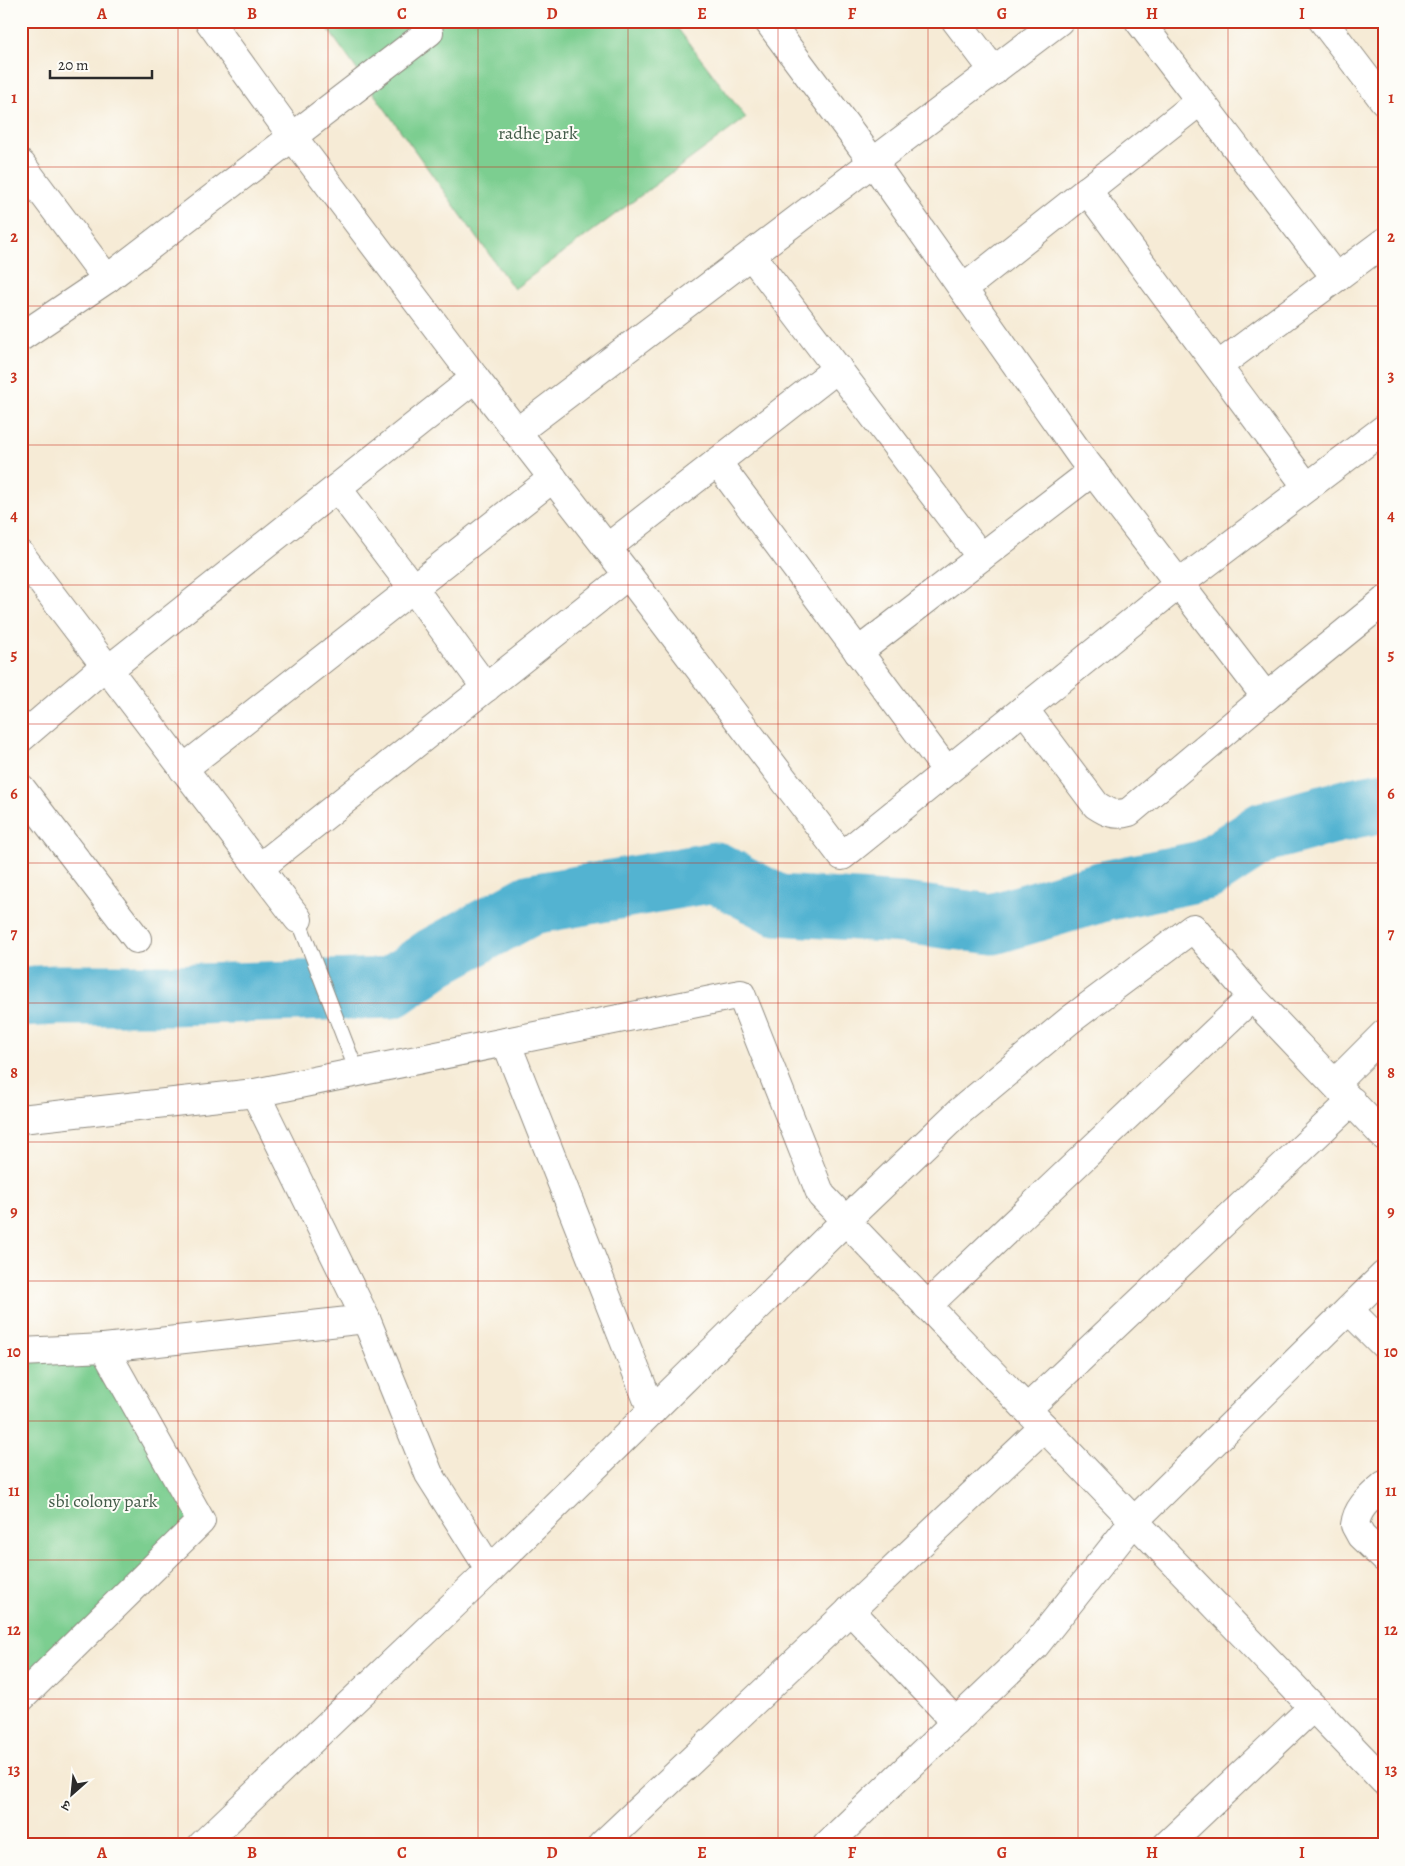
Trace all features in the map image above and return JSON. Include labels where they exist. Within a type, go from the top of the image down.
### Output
[{"type":"street","points":[[209,21],[292,136],[842,856],[1179,584],[1384,429]]},
{"type":"street","points":[[768,21],[873,162],[1093,470],[1266,697]]},
{"type":"street","points":[[956,21],[994,71]]},
{"type":"street","points":[[517,432],[1059,21]]},
{"type":"street","points":[[1139,21],[1336,278]]},
{"type":"street","points":[[1323,21],[1384,101]]},
{"type":"street","points":[[21,337],[107,279],[428,32]]},
{"type":"street","points":[[963,289],[1200,101]]},
{"type":"street","points":[[21,164],[107,279]]},
{"type":"street","points":[[1087,190],[1307,487]]},
{"type":"street","points":[[1218,366],[1384,242]]},
{"type":"street","points":[[751,255],[981,557]]},
{"type":"street","points":[[607,548],[838,368]]},
{"type":"street","points":[[21,738],[107,668],[476,378]]},
{"type":"street","points":[[717,462],[947,771]]},
{"type":"street","points":[[858,652],[1093,470]]},
{"type":"street","points":[[183,769],[553,478]]},
{"type":"street","points":[[336,488],[413,588],[486,688]]},
{"type":"street","points":[[21,555],[298,919]]},
{"type":"street","points":[[259,868],[628,575]]},
{"type":"street","points":[[1024,709],[1096,805],[1118,815],[1129,812],[1384,601]]},
{"type":"street","points":[[21,788],[137,939]]},
{"type":"street","points":[[202,1845],[490,1570],[845,1221],[960,1112],[1070,1020],[1194,928],[1252,996],[1384,1136]]},
{"type":"street","points":[[21,1119],[255,1094],[741,994],[821,1194],[1384,1781]]},
{"type":"street","points":[[927,1306],[1252,996]]},
{"type":"street","points":[[602,1845],[850,1610],[1035,1418],[1343,1092],[1384,1034]]},
{"type":"street","points":[[506,1042],[652,1411]]},
{"type":"street","points":[[255,1094],[366,1319],[429,1474],[490,1570]]},
{"type":"street","points":[[827,1845],[1034,1647],[1134,1521],[1384,1275]]},
{"type":"street","points":[[1349,1310],[1384,1345]]},
{"type":"street","points":[[21,1352],[104,1348],[366,1319]]},
{"type":"street","points":[[21,1698],[201,1521],[104,1348]]},
{"type":"street","points":[[1384,1485],[1356,1514],[1355,1525],[1361,1536],[1384,1558]]},
{"type":"street","points":[[850,1610],[956,1722]]},
{"type":"street","points":[[1167,1845],[1313,1707]]},
{"type":"lane","points":[[298,919],[356,1072]]},
{"type":"green space","name":"radhe park","points":[[322,21],[672,21],[746,118],[514,289]]},
{"type":"green space","name":"sbi colony park","points":[[110,1342],[206,1516],[21,1698],[21,1350]]},
{"type":"waterway","points":[[21,997],[56,995],[170,995],[391,988],[435,957],[532,904],[715,872],[777,905],[903,913],[993,924],[1104,891],[1206,870],[1264,832],[1353,808],[1384,802]]}]
